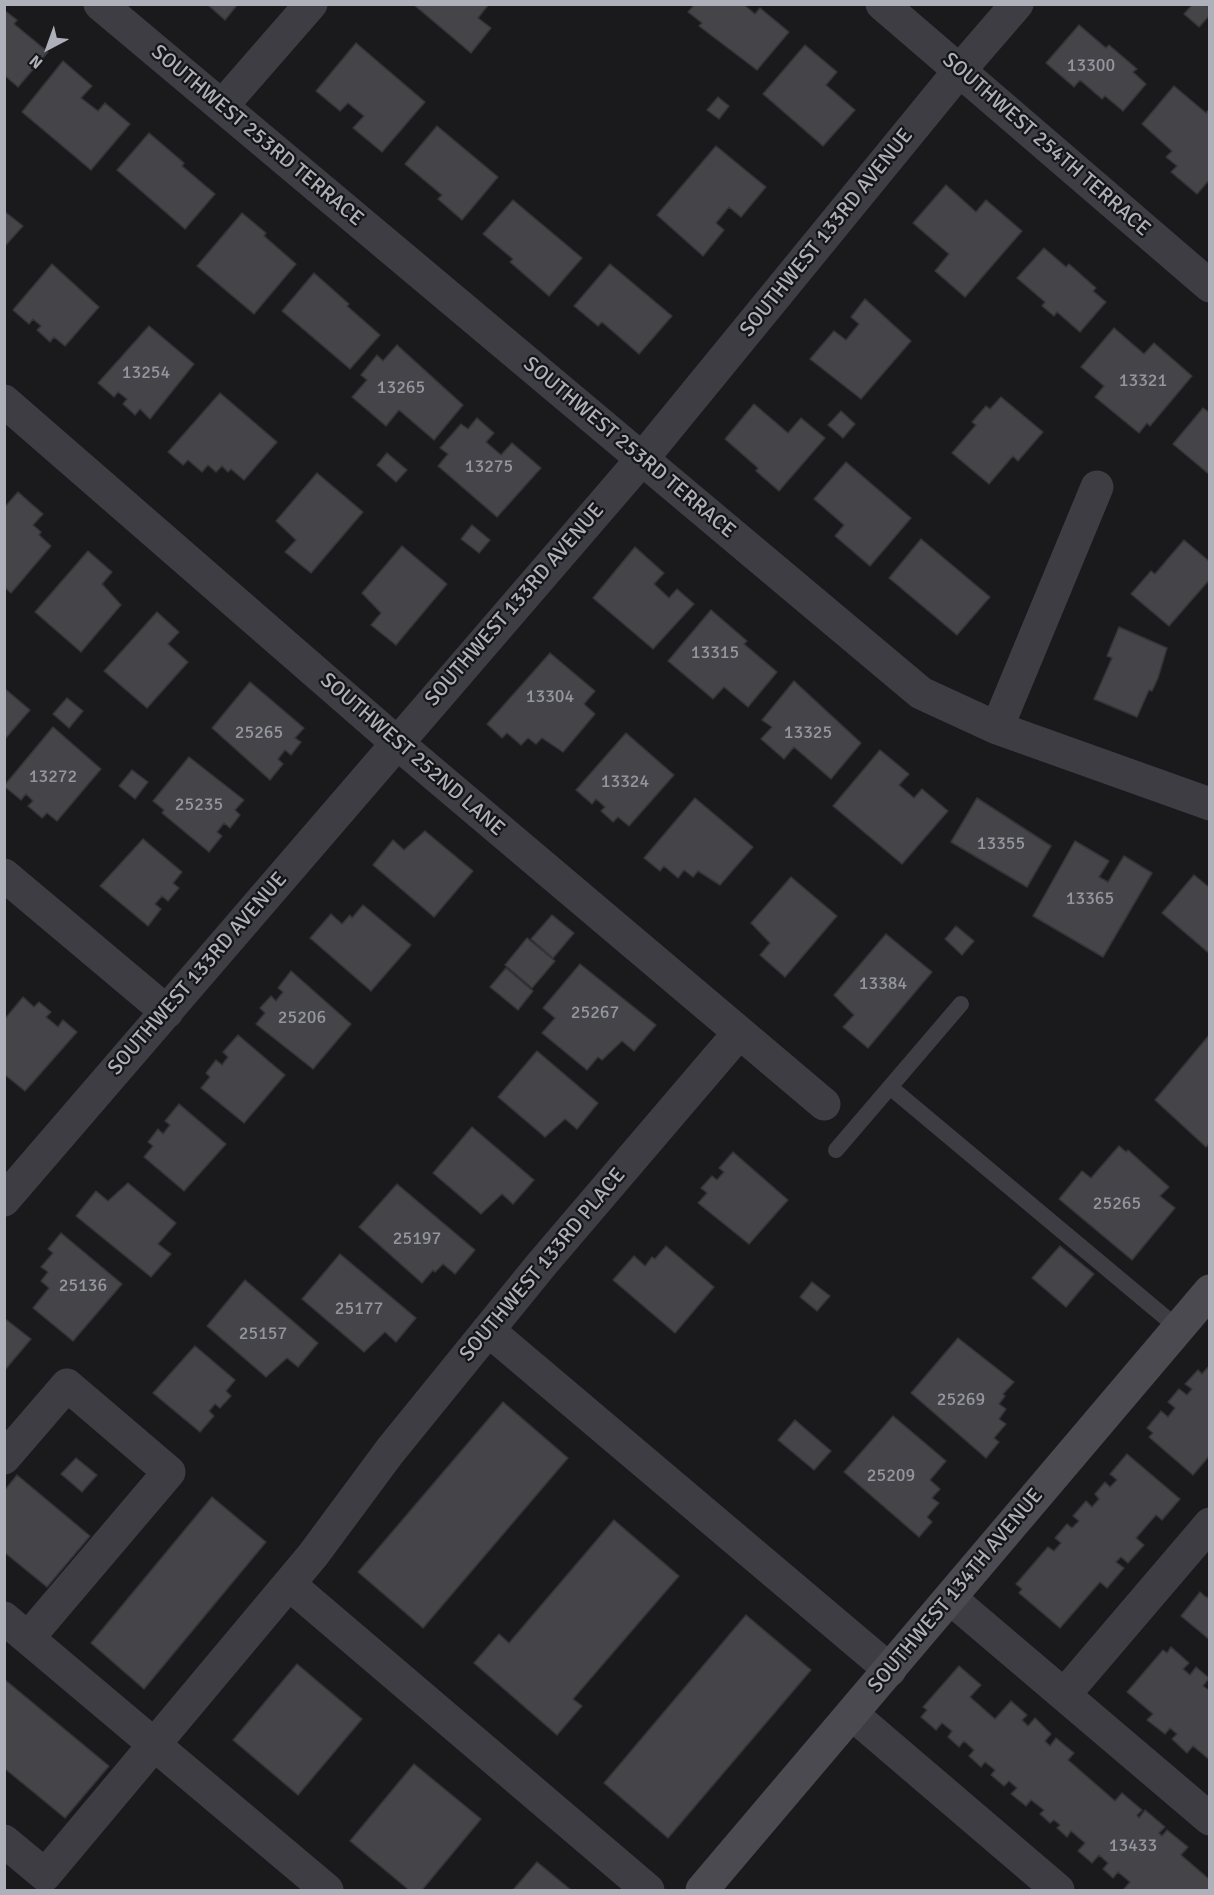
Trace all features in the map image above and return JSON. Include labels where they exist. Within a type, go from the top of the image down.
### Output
[{"type":"street","name":"SOUTHWEST 253RD TERRACE","points":[[100,4],[921,693],[997,728],[1209,804]]},
{"type":"street","points":[[222,106],[311,4]]},
{"type":"street","name":"SOUTHWEST 254TH TERRACE","points":[[882,4],[1209,286]]},
{"type":"street","name":"SOUTHWEST 133RD AVENUE","points":[[4,1200],[642,459],[960,70],[1017,4]]},
{"type":"street","name":"SOUTHWEST 252ND LANE","points":[[4,401],[396,742],[824,1104]]},
{"type":"street","points":[[997,728],[1097,487]]},
{"type":"street","points":[[4,875],[167,1012]]},
{"type":"street","name":"SOUTHWEST 133RD PLACE","points":[[4,1841],[45,1875],[289,1584],[488,1330],[739,1033]]},
{"type":"street","name":"SOUTHWEST 134TH AVENUE","points":[[702,1890],[1209,1291]]},
{"type":"street","points":[[488,1330],[890,1670]]},
{"type":"street","points":[[4,1458],[67,1385],[169,1472],[16,1628],[327,1890]]},
{"type":"street","points":[[1064,1695],[1209,1524]]},
{"type":"street","points":[[289,1584],[648,1890]]},
{"type":"street","points":[[950,1598],[1209,1819]]},
{"type":"street","points":[[852,1714],[1058,1890]]},
{"type":"lane","points":[[836,1150],[961,1005]]},
{"type":"lane","points":[[890,1087],[1178,1328]]},
{"type":"building","points":[[208,4],[238,4],[225,20]]},
{"type":"building","points":[[413,4],[489,4],[478,18],[491,28],[471,53]]},
{"type":"building","points":[[695,4],[743,4],[755,14],[760,8],[789,32],[757,70],[699,26],[702,23],[688,12]]},
{"type":"building","points":[[1193,4],[1210,6],[1210,15],[1199,27],[1184,14]]},
{"type":"building","points":[[4,10],[17,20],[14,24],[48,52],[18,87],[4,75]]},
{"type":"building","points":[[1079,25],[1106,48],[1109,45],[1137,69],[1133,72],[1146,84],[1123,111],[1105,96],[1102,99],[1080,80],[1074,87],[1046,63]]},
{"type":"building","points":[[356,43],[425,102],[382,152],[353,128],[364,116],[348,103],[340,111],[316,91]]},
{"type":"building","points":[[805,45],[837,72],[826,85],[855,110],[823,146],[763,94]]},
{"type":"building","points":[[63,61],[92,86],[81,98],[98,111],[105,103],[130,124],[91,170],[22,112]]},
{"type":"building","points":[[1174,86],[1206,113],[1210,108],[1210,179],[1197,194],[1171,172],[1177,166],[1166,157],[1172,151],[1142,124]]},
{"type":"building","points":[[718,97],[729,106],[719,119],[707,110]]},
{"type":"building","points":[[437,126],[498,177],[462,220],[438,199],[442,195],[405,164]]},
{"type":"building","points":[[149,133],[184,163],[182,166],[215,194],[185,229],[117,170]]},
{"type":"building","points":[[716,146],[766,187],[741,217],[729,207],[716,223],[724,230],[703,256],[657,215]]},
{"type":"building","points":[[946,185],[976,212],[986,200],[1022,231],[965,297],[935,271],[949,254],[913,223]]},
{"type":"building","points":[[513,200],[582,258],[549,296],[510,262],[513,259],[483,234]]},
{"type":"building","points":[[4,211],[23,226],[4,247]]},
{"type":"building","points":[[242,213],[266,233],[264,236],[296,264],[254,314],[197,266]]},
{"type":"building","points":[[1044,248],[1066,267],[1069,264],[1096,288],[1093,291],[1106,302],[1080,332],[1057,312],[1054,316],[1042,306],[1045,302],[1017,278]]},
{"type":"building","points":[[52,264],[99,307],[65,346],[54,337],[50,342],[37,330],[41,326],[33,319],[29,324],[13,310]]},
{"type":"building","points":[[610,264],[672,316],[639,354],[602,322],[598,326],[574,306]]},
{"type":"building","points":[[314,273],[380,335],[350,369],[282,311]]},
{"type":"building","points":[[865,299],[911,341],[861,399],[810,359],[834,331],[846,340],[859,324],[851,317]]},
{"type":"building","points":[[149,326],[194,364],[150,419],[140,409],[135,415],[123,404],[127,399],[118,392],[114,397],[98,383]]},
{"type":"building","points":[[1114,328],[1144,354],[1154,343],[1192,376],[1150,426],[1147,423],[1139,433],[1095,397],[1104,386],[1081,367]]},
{"type":"building","points":[[397,345],[463,405],[434,440],[399,410],[386,426],[352,397],[367,380],[361,375],[377,355],[383,361]]},
{"type":"building","points":[[220,393],[277,442],[244,480],[231,469],[228,472],[222,466],[216,472],[208,465],[202,472],[188,460],[183,465],[168,452]]},
{"type":"building","points":[[1001,397],[1043,432],[1018,461],[1013,456],[989,484],[952,453],[976,425],[972,422],[986,406],[990,409]]},
{"type":"building","points":[[754,404],[788,433],[801,418],[825,438],[779,491],[756,471],[758,468],[725,439]]},
{"type":"building","points":[[1203,408],[1210,413],[1210,475],[1173,444]]},
{"type":"building","points":[[841,411],[855,424],[843,438],[828,425]]},
{"type":"building","points":[[477,418],[494,433],[486,442],[501,455],[512,443],[541,468],[497,517],[438,466],[448,454],[440,448],[461,424],[468,429]]},
{"type":"building","points":[[387,453],[407,470],[396,482],[377,465]]},
{"type":"building","points":[[846,462],[911,518],[870,566],[835,536],[844,525],[814,499]]},
{"type":"building","points":[[317,473],[363,512],[311,573],[285,552],[296,540],[276,521]]},
{"type":"building","points":[[18,492],[43,514],[33,525],[41,532],[39,535],[51,546],[11,593],[4,587],[4,508]]},
{"type":"building","points":[[472,525],[490,540],[479,553],[461,539]]},
{"type":"building","points":[[921,539],[990,597],[957,635],[889,578]]},
{"type":"building","points":[[1184,540],[1210,562],[1210,579],[1169,626],[1131,594],[1151,571],[1155,574]]},
{"type":"building","points":[[402,546],[447,584],[396,645],[371,625],[381,613],[362,593]]},
{"type":"building","points":[[635,547],[664,573],[654,584],[669,598],[677,589],[694,604],[653,649],[593,598]]},
{"type":"building","points":[[88,551],[112,572],[102,584],[121,605],[81,652],[35,612]]},
{"type":"building","points":[[711,610],[747,641],[744,644],[777,672],[748,707],[724,687],[713,699],[668,661]]},
{"type":"building","points":[[157,612],[179,632],[168,644],[188,662],[147,708],[104,671]]},
{"type":"building","points":[[1119,627],[1167,648],[1158,678],[1152,691],[1149,690],[1137,717],[1094,699],[1112,658],[1107,656]]},
{"type":"building","points":[[550,653],[595,691],[584,704],[595,714],[563,752],[542,738],[536,744],[528,738],[521,745],[507,733],[502,738],[487,724]]},
{"type":"building","points":[[794,681],[861,743],[831,779],[794,747],[784,759],[761,739],[772,727],[762,720]]},
{"type":"building","points":[[250,682],[304,728],[295,738],[301,742],[291,755],[285,750],[278,759],[283,764],[270,780],[212,728]]},
{"type":"building","points":[[4,688],[30,710],[4,740]]},
{"type":"building","points":[[67,698],[83,711],[69,728],[53,714]]},
{"type":"building","points":[[53,727],[101,769],[57,821],[47,813],[42,818],[28,806],[33,801],[26,794],[21,800],[4,786]]},
{"type":"building","points":[[626,733],[674,775],[629,826],[618,817],[613,822],[601,811],[605,807],[596,799],[592,804],[576,790]]},
{"type":"building","points":[[880,750],[909,774],[899,785],[914,798],[922,789],[948,811],[902,864],[833,806]]},
{"type":"building","points":[[189,757],[244,800],[235,810],[240,815],[230,828],[224,823],[217,832],[222,836],[209,852],[162,813],[164,810],[153,801]]},
{"type":"building","points":[[132,770],[148,782],[135,799],[119,786]]},
{"type":"building","points":[[695,798],[753,847],[720,885],[698,871],[693,877],[684,870],[678,878],[664,866],[660,871],[644,858]]},
{"type":"building","points":[[977,798],[1051,846],[1027,887],[951,842]]},
{"type":"building","points":[[425,831],[473,871],[434,917],[373,865],[393,840],[404,850]]},
{"type":"building","points":[[143,839],[182,872],[173,883],[179,888],[168,901],[162,896],[155,904],[161,909],[148,926],[100,886]]},
{"type":"building","points":[[1075,841],[1109,861],[1099,877],[1108,882],[1124,856],[1152,873],[1103,957],[1033,916]]},
{"type":"building","points":[[1194,875],[1210,888],[1210,954],[1162,913]]},
{"type":"building","points":[[791,877],[837,916],[785,977],[760,955],[770,943],[751,923]]},
{"type":"building","points":[[363,905],[411,945],[371,991],[310,938],[331,914],[342,924],[350,915],[352,918]]},
{"type":"building","points":[[552,915],[574,933],[553,958],[531,939]]},
{"type":"building","points":[[956,926],[974,941],[962,955],[945,939]]},
{"type":"building","points":[[886,934],[932,972],[868,1048],[843,1027],[854,1015],[834,995]]},
{"type":"building","points":[[527,938],[555,961],[532,988],[505,965]]},
{"type":"building","points":[[580,964],[656,1025],[634,1051],[622,1041],[602,1060],[598,1057],[587,1070],[542,1033],[555,1018],[543,1008]]},
{"type":"building","points":[[506,968],[533,991],[518,1010],[490,987]]},
{"type":"building","points":[[291,971],[351,1024],[313,1069],[256,1024],[265,1013],[260,1008],[271,996],[276,1001],[283,992],[278,988]]},
{"type":"building","points":[[23,997],[34,1007],[39,1002],[51,1012],[46,1017],[58,1027],[63,1020],[77,1032],[25,1091],[4,1074],[4,1020]]},
{"type":"building","points":[[1210,1034],[1210,1143],[1206,1147],[1155,1100]]},
{"type":"building","points":[[238,1035],[285,1075],[244,1123],[201,1088],[210,1077],[206,1073],[216,1060],[222,1065],[228,1057],[223,1052]]},
{"type":"building","points":[[537,1051],[598,1103],[577,1129],[565,1119],[545,1137],[498,1097]]},
{"type":"building","points":[[179,1104],[226,1144],[184,1191],[144,1157],[153,1146],[148,1142],[158,1129],[163,1134],[170,1125],[165,1121]]},
{"type":"building","points":[[472,1127],[534,1180],[513,1204],[502,1194],[481,1214],[433,1173]]},
{"type":"building","points":[[1119,1146],[1126,1152],[1128,1150],[1169,1187],[1160,1196],[1175,1208],[1132,1260],[1059,1199],[1082,1171],[1091,1178]]},
{"type":"building","points":[[733,1152],[788,1200],[749,1244],[698,1203],[707,1193],[701,1188],[712,1176],[717,1180],[724,1172],[719,1168]]},
{"type":"building","points":[[128,1183],[176,1223],[158,1244],[171,1254],[151,1277],[76,1216],[96,1191],[108,1201]]},
{"type":"building","points":[[397,1184],[475,1250],[455,1274],[443,1264],[435,1272],[433,1270],[422,1283],[359,1227]]},
{"type":"building","points":[[61,1233],[122,1284],[73,1341],[33,1308],[49,1288],[41,1281],[48,1272],[41,1267],[53,1253],[48,1249]]},
{"type":"building","points":[[666,1246],[714,1287],[675,1333],[613,1280],[634,1256],[645,1266],[652,1257],[655,1259]]},
{"type":"building","points":[[1060,1246],[1094,1274],[1066,1307],[1032,1278]]},
{"type":"building","points":[[340,1254],[416,1318],[396,1342],[385,1332],[364,1352],[302,1299]]},
{"type":"building","points":[[245,1280],[318,1343],[298,1367],[287,1358],[266,1377],[207,1326]]},
{"type":"building","points":[[812,1282],[830,1296],[817,1311],[800,1297]]},
{"type":"building","points":[[4,1318],[31,1339],[4,1371]]},
{"type":"building","points":[[958,1338],[1014,1382],[1003,1394],[1005,1396],[999,1404],[1006,1409],[999,1419],[1006,1424],[994,1438],[999,1442],[986,1458],[911,1393]]},
{"type":"building","points":[[195,1346],[235,1380],[226,1391],[231,1396],[220,1408],[215,1404],[209,1411],[214,1416],[200,1432],[153,1393]]},
{"type":"building","points":[[1210,1365],[1210,1455],[1193,1475],[1149,1437],[1153,1433],[1147,1428],[1161,1411],[1168,1417],[1175,1408],[1168,1402],[1179,1389],[1187,1395],[1192,1389],[1185,1384],[1198,1370],[1202,1374]]},
{"type":"building","points":[[503,1402],[568,1458],[423,1628],[358,1572]]},
{"type":"building","points":[[893,1416],[946,1461],[930,1480],[940,1489],[932,1498],[939,1503],[927,1517],[932,1522],[919,1537],[844,1472]]},
{"type":"building","points":[[795,1420],[831,1451],[814,1470],[778,1440]]},
{"type":"building","points":[[1127,1454],[1180,1499],[1162,1520],[1156,1515],[1136,1538],[1144,1545],[1128,1563],[1121,1557],[1116,1562],[1124,1568],[1107,1588],[1100,1582],[1060,1628],[1019,1593],[1022,1589],[1016,1584],[1048,1547],[1054,1551],[1061,1543],[1055,1538],[1067,1524],[1072,1528],[1079,1521],[1073,1516],[1086,1501],[1092,1507],[1099,1499],[1095,1494],[1105,1482],[1110,1487],[1117,1480],[1110,1474]]},
{"type":"building","points":[[76,1458],[97,1475],[82,1492],[61,1474]]},
{"type":"building","points":[[17,1475],[90,1536],[47,1587],[4,1552],[4,1491]]},
{"type":"building","points":[[212,1497],[266,1542],[144,1689],[91,1643]]},
{"type":"building","points":[[614,1520],[679,1576],[573,1699],[582,1706],[557,1735],[474,1663],[499,1634],[509,1643]]},
{"type":"building","points":[[1200,1592],[1207,1598],[1210,1595],[1210,1640],[1181,1616]]},
{"type":"building","points":[[746,1615],[811,1670],[668,1838],[604,1783]]},
{"type":"building","points":[[1171,1647],[1189,1663],[1183,1669],[1190,1675],[1196,1667],[1209,1678],[1203,1686],[1210,1691],[1210,1760],[1193,1746],[1187,1753],[1172,1739],[1177,1734],[1170,1728],[1165,1734],[1147,1720],[1153,1714],[1127,1692],[1163,1650],[1167,1653]]},
{"type":"building","points":[[297,1664],[362,1719],[298,1795],[233,1740]]},
{"type":"building","points":[[959,1666],[981,1685],[970,1697],[995,1719],[1011,1701],[1027,1715],[1022,1720],[1028,1726],[1035,1718],[1051,1734],[1045,1741],[1050,1746],[1056,1738],[1074,1753],[1068,1760],[1115,1801],[1122,1793],[1142,1810],[1137,1815],[1139,1818],[1145,1810],[1165,1827],[1159,1833],[1162,1836],[1167,1830],[1188,1847],[1181,1855],[1210,1880],[1210,1890],[1125,1890],[1130,1882],[1118,1872],[1113,1878],[1103,1869],[1108,1863],[1099,1855],[1092,1863],[1078,1851],[1085,1843],[1071,1831],[1067,1837],[1057,1828],[1060,1825],[1054,1820],[1050,1823],[1040,1814],[1044,1810],[1031,1800],[1026,1806],[1011,1794],[1017,1788],[1009,1781],[1004,1786],[991,1775],[995,1770],[985,1762],[981,1767],[969,1756],[974,1750],[964,1741],[959,1747],[948,1737],[952,1731],[942,1723],[936,1730],[921,1717],[927,1710],[923,1707]]},
{"type":"building","points":[[4,1679],[109,1766],[65,1818],[4,1768]]},
{"type":"building","points":[[414,1764],[481,1819],[422,1890],[409,1890],[350,1841]]},
{"type":"building","points":[[537,1862],[571,1890],[513,1890]]}]
